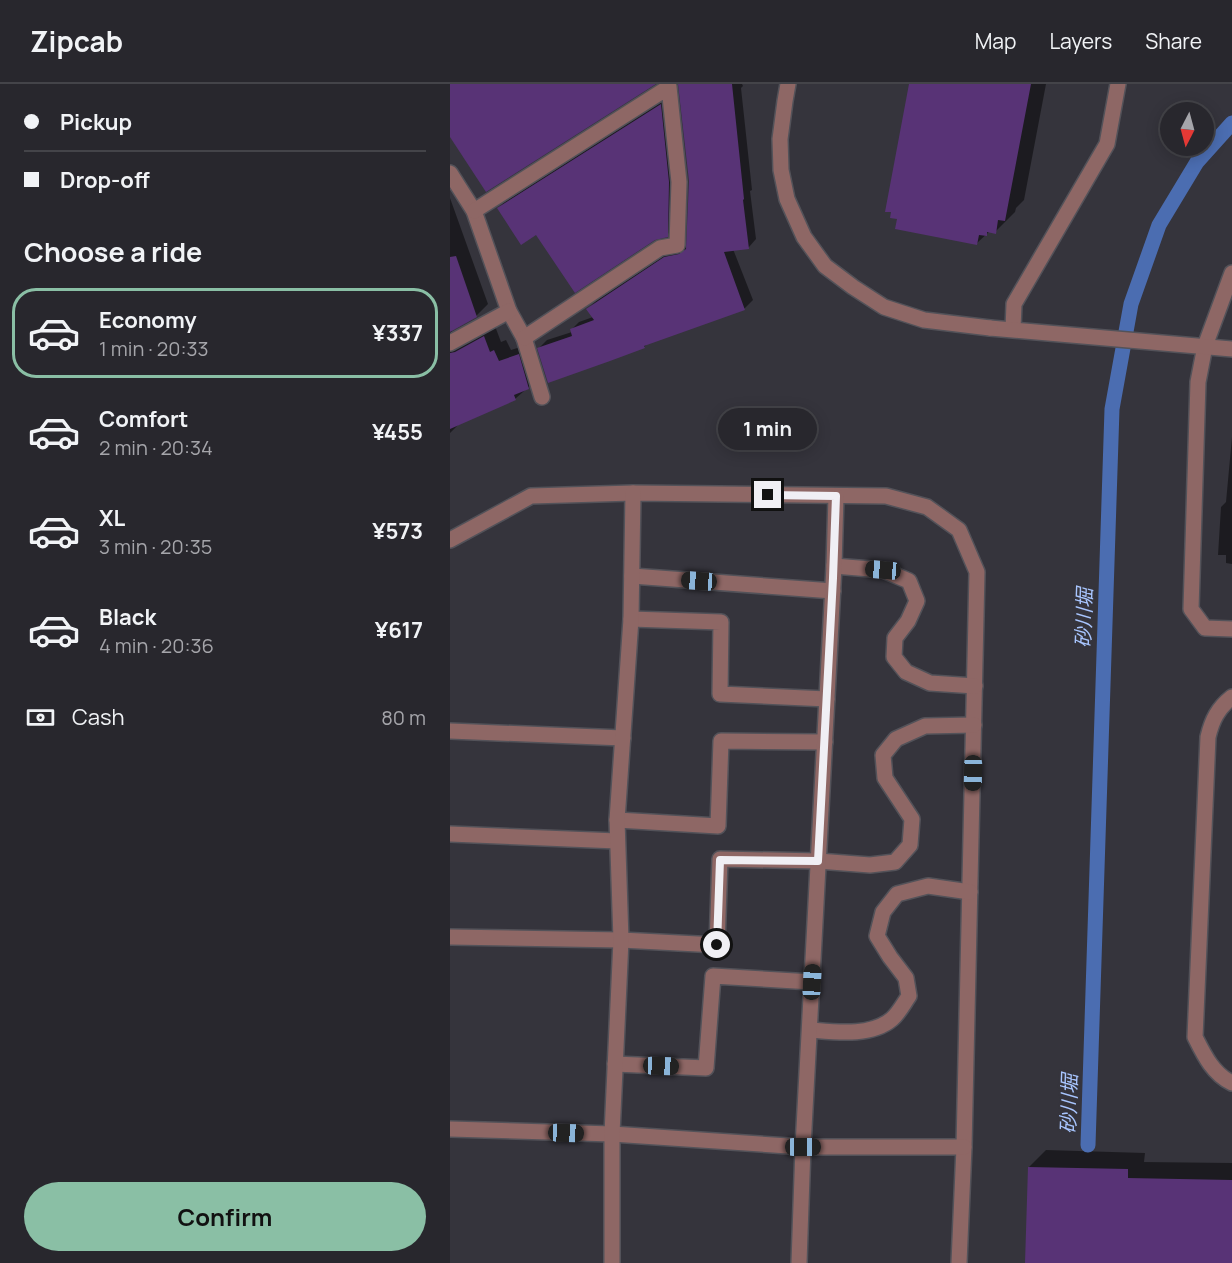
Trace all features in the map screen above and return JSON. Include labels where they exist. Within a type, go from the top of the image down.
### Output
[{"type":"street","points":[[788,84],[780,139],[781,170],[787,199],[804,237],[825,266],[884,307],[924,320],[990,328],[1232,349]]},
{"type":"street","points":[[1013,330],[1014,304],[1107,144],[1118,84]]},
{"type":"street","points":[[474,211],[669,87],[679,182],[677,245],[660,248],[524,338]]},
{"type":"street","points":[[450,173],[474,211],[509,311],[524,338],[542,397]]},
{"type":"street","points":[[1232,273],[1205,346],[1198,381],[1191,609],[1205,628],[1232,629]]},
{"type":"street","points":[[450,343],[509,311]]},
{"type":"street","points":[[612,1263],[612,1134],[621,940],[617,820],[631,619],[633,493]]},
{"type":"street","points":[[450,540],[531,496],[633,493],[886,496],[927,507],[958,530],[977,572],[964,1147],[959,1263]]},
{"type":"street","points":[[799,1263],[836,496]]},
{"type":"street","points":[[834,566],[883,570],[909,581],[916,601],[908,621],[895,638],[894,657],[906,672],[930,684],[975,686]]},
{"type":"street","points":[[632,576],[833,591]]},
{"type":"street","points":[[631,619],[721,622],[720,694],[827,699]]},
{"type":"street","points":[[1232,697],[1223,704],[1213,718],[1208,737],[1195,1037],[1209,1063],[1225,1080],[1232,1083]]},
{"type":"street","points":[[450,937],[621,940],[717,945],[720,860],[818,861],[870,866],[895,862],[910,845],[912,819],[885,778],[883,755],[896,740],[925,726],[974,725]]},
{"type":"street","points":[[450,731],[623,738]]},
{"type":"street","points":[[617,820],[718,826],[721,741],[825,742]]},
{"type":"street","points":[[450,834],[617,841]]},
{"type":"street","points":[[810,1030],[841,1033],[874,1029],[893,1019],[909,996],[906,978],[878,936],[883,912],[897,894],[928,886],[970,892]]},
{"type":"street","points":[[615,1064],[706,1068],[713,976],[812,982]]},
{"type":"street","points":[[450,1129],[612,1134],[803,1147],[964,1147]]},
{"type":"building","points":[[450,84],[656,84],[486,192],[450,137]]},
{"type":"building","points":[[678,84],[732,84],[749,249],[724,252],[745,310],[548,383],[537,348],[572,336],[570,329],[594,320],[586,309],[664,257],[679,254],[686,249],[689,181]]},
{"type":"building","points":[[909,84],[1031,84],[1005,221],[998,220],[996,234],[987,232],[987,236],[979,235],[977,245],[895,229],[897,219],[890,218],[891,212],[885,212]]},
{"type":"building","points":[[661,104],[669,182],[668,237],[655,240],[575,293],[536,235],[521,245],[497,208]]},
{"type":"building","points":[[456,256],[477,317],[450,332],[450,257]]},
{"type":"building","points":[[484,336],[490,352],[494,350],[499,361],[519,354],[529,389],[514,395],[516,400],[450,429],[450,353]]},
{"type":"building","points":[[1028,1167],[1128,1169],[1128,1178],[1232,1180],[1232,1263],[1025,1263]]},
{"type":"waterway","name":"砂川堀","points":[[1088,1145],[1112,409],[1131,304],[1159,225],[1197,162],[1232,123]]},
{"type":"route","points":[[717,945],[720,860],[818,861],[836,496],[768,495]]}]
